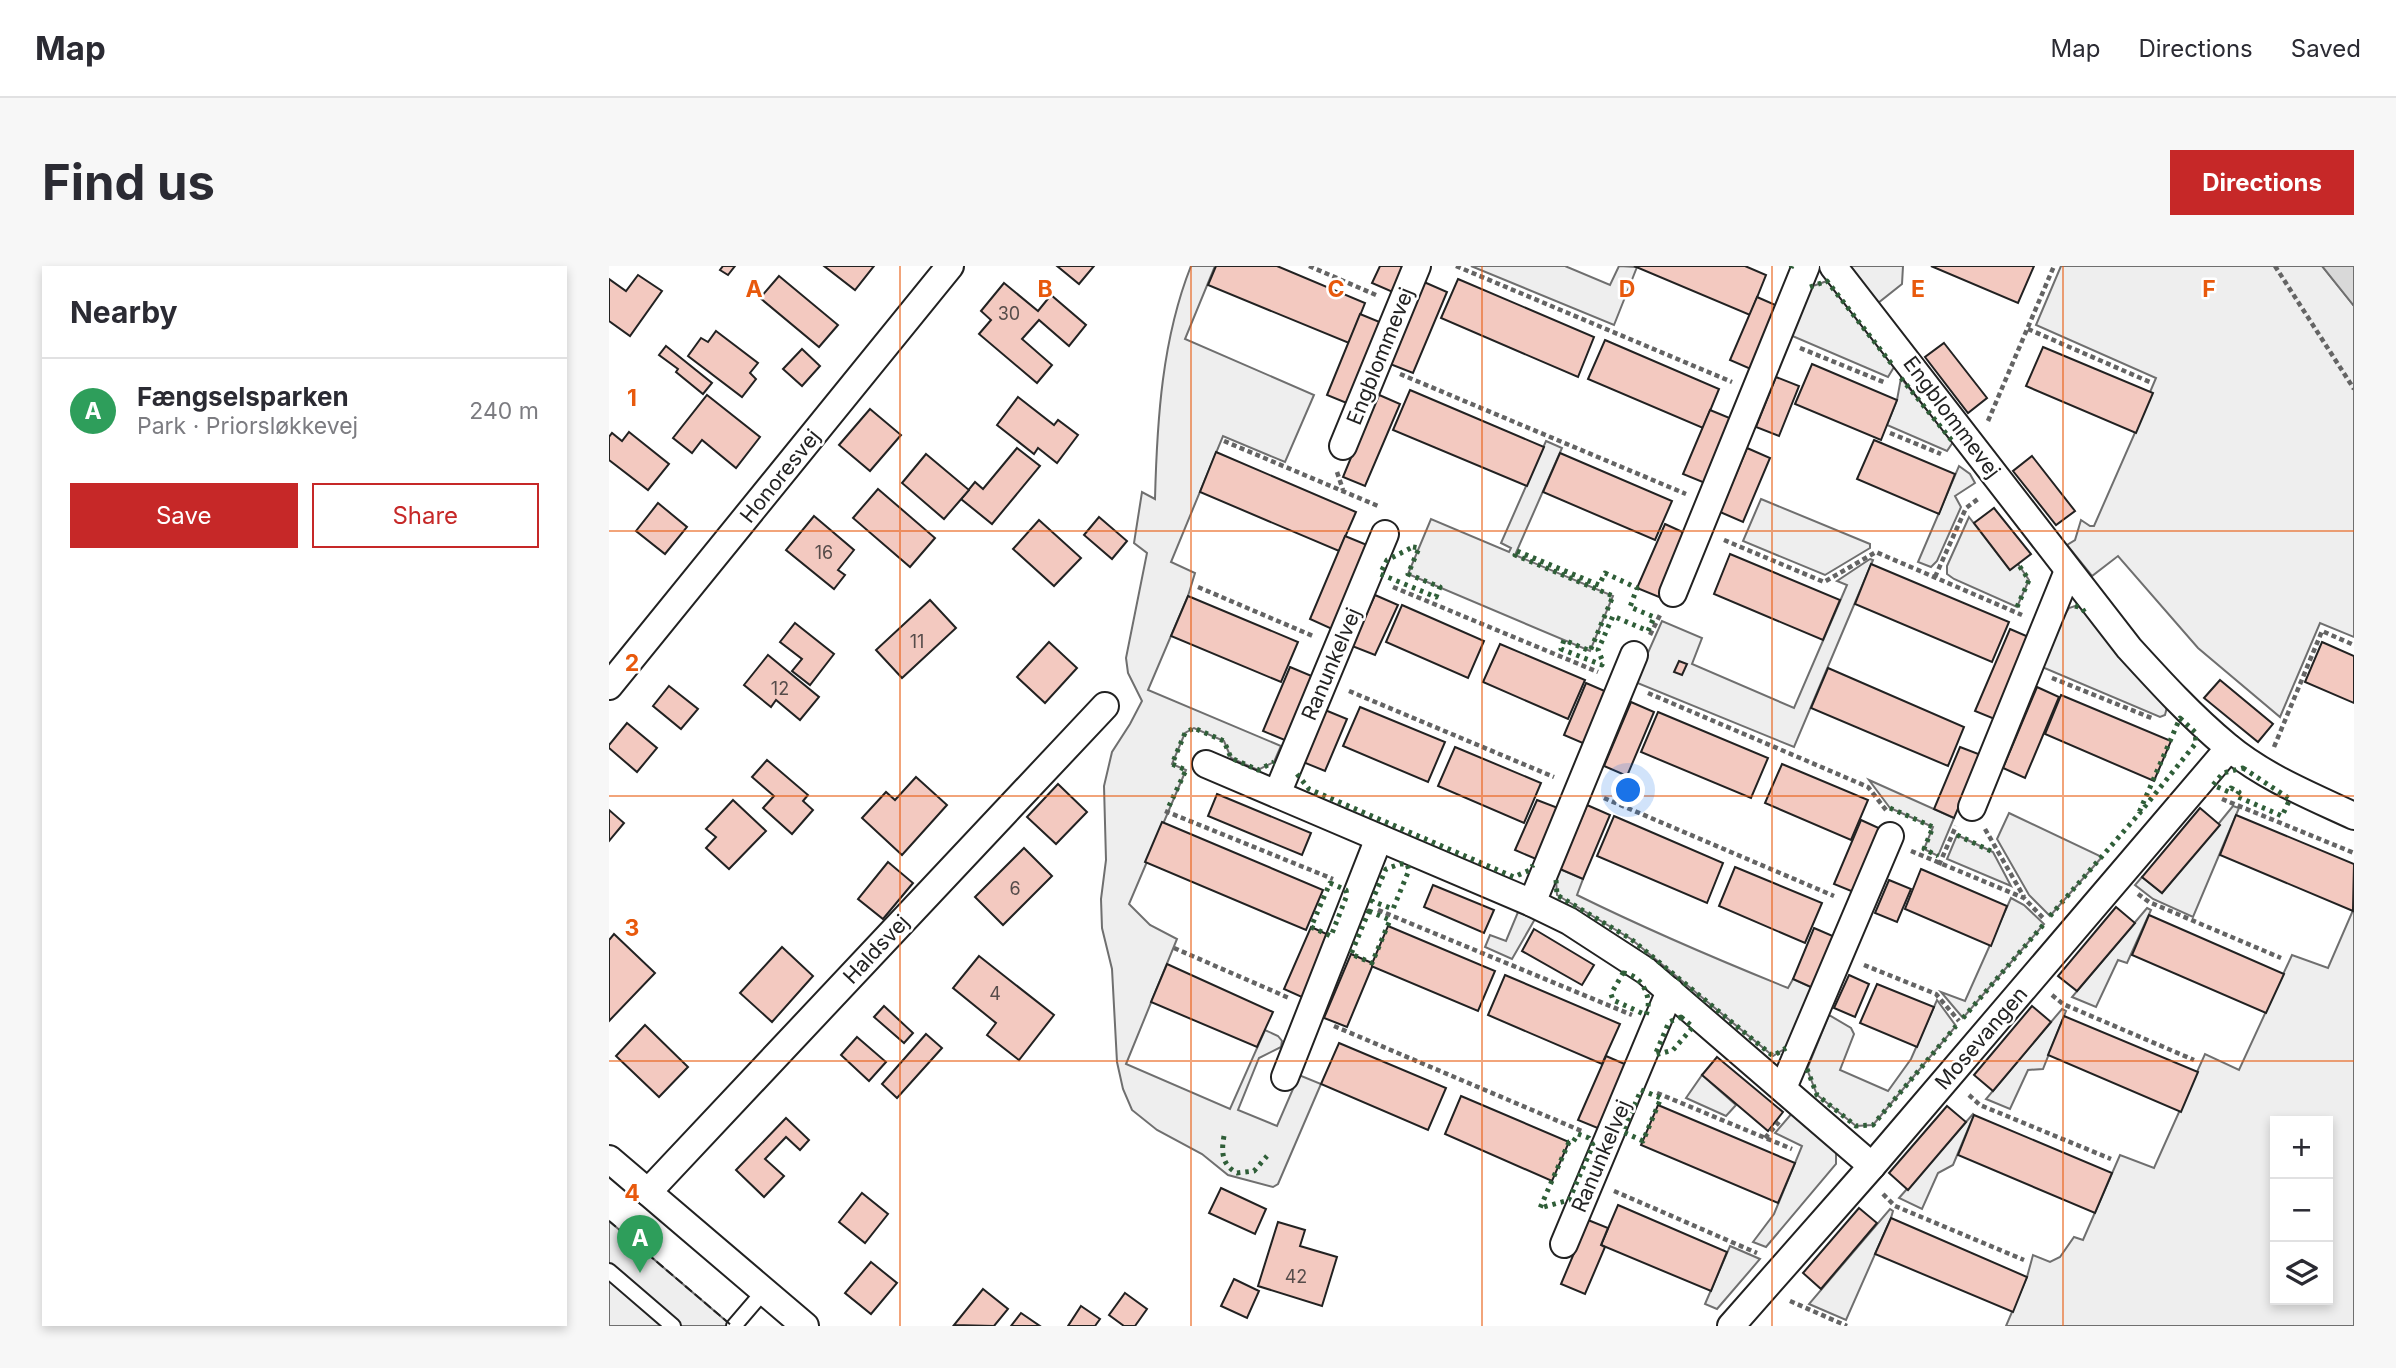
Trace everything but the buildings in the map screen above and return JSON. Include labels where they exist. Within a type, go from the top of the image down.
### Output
[{"type":"street","name":"Honoresvej","points":[[609,686],[950,266]]},
{"type":"street","name":"Engblommevej","points":[[1343,446],[1417,266]]},
{"type":"street","points":[[1673,593],[1806,266]]},
{"type":"street","name":"Engblommevej","points":[[1833,266],[2129,648],[2181,704],[2229,748],[2297,790],[2354,816]]},
{"type":"street","name":"Ranunkelvej","points":[[1276,794],[1385,534]]},
{"type":"street","points":[[1972,807],[2068,570]]},
{"type":"street","points":[[1532,903],[1634,655]]},
{"type":"street","name":"Haldsvej","points":[[648,1192],[1105,706]]},
{"type":"street","name":"Mosevangen","points":[[1731,1326],[1868,1171],[2229,748]]},
{"type":"street","points":[[1206,764],[1569,921],[1646,971],[1670,991],[1783,1088],[1868,1171]]},
{"type":"street","points":[[1783,1088],[1890,836]]},
{"type":"street","points":[[1285,1077],[1379,838]]},
{"type":"street","name":"Ranunkelvej","points":[[1564,1244],[1670,991]]},
{"type":"street","points":[[609,1159],[805,1326]]},
{"type":"lane","points":[[609,1271],[673,1326]]},
{"type":"lane","points":[[734,1326],[764,1291]]},
{"type":"path","points":[[1309,266],[1401,306]]},
{"type":"path","points":[[1456,266],[1755,391]]},
{"type":"path","points":[[1890,433],[1961,461],[1976,450],[2054,266]]},
{"type":"path","points":[[2275,266],[2354,389]]},
{"type":"path","points":[[2028,329],[2152,383]]},
{"type":"path","points":[[1777,338],[1890,384],[1906,357]]},
{"type":"path","points":[[1377,365],[1709,504]]},
{"type":"path","points":[[1224,441],[1391,511],[1385,534]]},
{"type":"path","points":[[1935,577],[1966,508],[2001,481]]},
{"type":"path","points":[[1699,529],[1824,582],[1876,552],[2046,625]]},
{"type":"path","points":[[1368,576],[1868,787],[1889,814],[1890,836],[1899,846],[1939,865],[2024,898]]},
{"type":"path","points":[[1198,587],[1338,646]]},
{"type":"path","points":[[1634,655],[1651,634],[1673,593]]},
{"type":"path","points":[[2265,771],[2322,631],[2354,645]]},
{"type":"path","points":[[2028,668],[2168,725],[2181,704]]},
{"type":"path","points":[[2198,785],[2206,792],[2354,853]]},
{"type":"path","points":[[1939,865],[1959,818],[1972,807],[2024,898],[2065,940]]},
{"type":"path","points":[[1165,811],[1656,1025]]},
{"type":"path","points":[[2119,878],[2149,902],[2281,958]]},
{"type":"path","points":[[1174,948],[1311,1012],[1607,1142]]},
{"type":"path","points":[[1840,956],[1936,994],[1980,1041]]},
{"type":"path","points":[[2032,979],[2063,1004],[2193,1060]]},
{"type":"path","points":[[1948,1077],[1980,1105],[2111,1159]]},
{"type":"path","points":[[1632,1082],[1792,1149]]},
{"type":"path","points":[[1868,1171],[1895,1206],[2024,1260]]},
{"type":"path","points":[[1591,1181],[1763,1256],[1776,1274],[1779,1297],[1835,1324],[1847,1326]]},
{"type":"shaded area","points":[[1191,266],[1215,266],[1185,339],[1314,395],[1285,462],[1223,436],[1171,562],[1195,573],[1148,690],[1281,746],[1274,762],[1258,770],[1231,758],[1224,741],[1194,728],[1185,733],[1172,764],[1186,770],[1129,904],[1150,925],[1177,939],[1126,1064],[1230,1109],[1265,1030],[1278,1036],[1282,1041],[1281,1047],[1259,1058],[1238,1110],[1277,1126],[1299,1075],[1321,1084],[1278,1184],[1273,1187],[1228,1175],[1202,1154],[1157,1130],[1132,1110],[1123,1089],[1117,1062],[1112,969],[1102,928],[1101,899],[1106,860],[1104,786],[1112,752],[1142,701],[1128,673],[1126,658],[1147,553],[1134,543],[1142,492],[1155,499],[1157,440],[1167,351],[1173,322]]},
{"type":"shaded area","points":[[1471,266],[1565,266],[1610,285],[1619,266],[1637,267],[1614,325]]},
{"type":"shaded area","points":[[1849,266],[1903,266],[1902,284],[1878,303]]},
{"type":"shaded area","points":[[2061,266],[2322,266],[2354,306],[2354,637],[2320,623],[2280,717],[2198,648],[2118,556],[2092,576],[2067,545],[2075,540],[2081,520],[2094,526],[2152,394],[2150,392],[2156,378],[2036,325]]},
{"type":"shaded area","points":[[2322,266],[2354,266],[2354,306]]},
{"type":"shaded area","points":[[1827,281],[1894,367],[1888,377],[1790,335],[1810,287]]},
{"type":"shaded area","points":[[1901,378],[1953,442],[1947,451],[1887,425],[1897,400]]},
{"type":"shaded area","points":[[1546,441],[1562,448],[1515,555],[1613,596],[1590,651],[1408,574],[1431,519],[1509,552],[1511,548],[1501,543]]},
{"type":"shaded area","points":[[1959,466],[1970,474],[1975,483],[1955,496],[1961,507],[1937,561],[1931,567],[1918,562]]},
{"type":"shaded area","points":[[1761,499],[1870,544],[1870,548],[1825,575],[1743,541]]},
{"type":"shaded area","points":[[1969,517],[2009,569],[2018,564],[2029,580],[2017,607],[1947,574],[1947,566]]},
{"type":"shaded area","points":[[1870,559],[1873,560],[1794,747],[1635,682],[1662,621],[1702,638],[1692,664],[1794,708],[1847,585],[1837,581]]},
{"type":"shaded area","points":[[2069,608],[2082,608],[2119,657],[2163,702],[2167,707],[2165,715],[2160,717],[2042,667],[2064,616]]},
{"type":"shaded area","points":[[1869,780],[1954,818],[1938,856],[1924,849],[1933,827],[1890,808]]},
{"type":"shaded area","points":[[2233,806],[2239,808],[2193,917],[2153,899],[2135,885],[2142,877],[2162,893]]},
{"type":"shaded area","points":[[2009,813],[2102,857],[2050,916],[2029,895],[1997,839]]},
{"type":"shaded area","points":[[1957,835],[1993,852],[2011,886],[1947,859]]},
{"type":"shaded area","points":[[1560,869],[1583,879],[1577,895],[1603,908],[1788,988],[1793,979],[1813,988],[1786,1048],[1773,1056],[1631,939],[1557,895],[1556,880]]},
{"type":"shaded area","points":[[2011,898],[2024,905],[2044,924],[1963,1018],[1941,992],[1965,1001]]},
{"type":"shaded area","points":[[2147,908],[2151,910],[2127,963],[2118,960],[2096,1007],[2072,997]]},
{"type":"shaded area","points":[[2354,908],[2354,1326],[2006,1326],[2027,1277],[2033,1255],[2050,1262],[2060,1257],[2074,1237],[2083,1240],[2120,1155],[2154,1168],[2205,1054],[2239,1070],[2292,955],[2328,968]]},
{"type":"shaded area","points":[[1518,912],[1535,919],[1512,959],[1485,947],[1490,935],[1506,941]]},
{"type":"shaded area","points":[[1937,1000],[1956,1026],[1873,1125],[1856,1126],[1817,1095],[1807,1069],[1829,1015],[1851,1028],[1854,1034],[1840,1070],[1888,1091],[1911,1059]]},
{"type":"shaded area","points":[[2062,1009],[2066,1011],[2043,1069],[2028,1070],[2010,1109],[1986,1099]]},
{"type":"shaded area","points":[[1702,1075],[1736,1105],[1726,1116],[1686,1098]]},
{"type":"shaded area","points":[[1793,1112],[1836,1150],[1836,1164],[1766,1247],[1753,1242],[1774,1214],[1802,1146],[1775,1133]]},
{"type":"shaded area","points":[[1973,1114],[1953,1165],[1938,1173],[1922,1209],[1899,1198]]},
{"type":"shaded area","points":[[1890,1209],[1893,1211],[1891,1218],[1846,1320],[1809,1304]]},
{"type":"shaded area","points":[[609,1221],[732,1326],[609,1326]]},
{"type":"shaded area","points":[[1730,1246],[1760,1259],[1717,1309],[1705,1304]]},
{"type":"hedge","points":[[1810,287],[1827,281],[1894,367]]},
{"type":"hedge","points":[[1901,378],[1953,442]]},
{"type":"hedge","points":[[1413,547],[1419,548],[1408,574],[1440,587],[1436,597],[1380,574],[1387,560],[1413,547]]},
{"type":"hedge","points":[[1517,551],[1599,585],[1605,573],[1637,588],[1630,607],[1654,617],[1648,631],[1613,616],[1598,650],[1602,665],[1561,649],[1564,640],[1590,651],[1613,596],[1515,555],[1517,551]]},
{"type":"hedge","points":[[2017,607],[2029,580],[2018,564]]},
{"type":"hedge","points":[[2075,606],[2082,608],[2085,613]]},
{"type":"hedge","points":[[2180,718],[2195,732],[2196,743],[2138,815],[2180,718]]},
{"type":"hedge","points":[[1169,806],[1186,770],[1172,764],[1185,733],[1194,728],[1224,741],[1231,758],[1258,770],[1274,762]]},
{"type":"hedge","points":[[2243,768],[2290,799],[2282,816],[2236,796],[2239,792],[2231,788],[2229,792],[2213,785],[2223,773],[2243,768]]},
{"type":"hedge","points":[[1297,774],[1309,789],[1514,877],[1530,870],[1533,865]]},
{"type":"hedge","points":[[1890,808],[1933,827],[1924,849],[1938,856]]},
{"type":"hedge","points":[[2050,916],[2138,815]]},
{"type":"hedge","points":[[1957,835],[1993,852]]},
{"type":"hedge","points":[[1400,864],[1407,864],[1409,870],[1393,909],[1372,901],[1386,869],[1400,864]]},
{"type":"hedge","points":[[1556,880],[1557,895],[1631,939],[1773,1056],[1786,1048]]},
{"type":"hedge","points":[[1330,883],[1346,890],[1347,895],[1331,936],[1311,927],[1330,883]]},
{"type":"hedge","points":[[1369,911],[1390,920],[1372,963],[1351,954],[1369,911]]},
{"type":"hedge","points":[[1963,1018],[2044,924]]},
{"type":"hedge","points":[[1623,973],[1636,978],[1645,989],[1648,1002],[1646,1015],[1613,1000],[1611,994],[1623,973]]},
{"type":"hedge","points":[[1681,1017],[1693,1027],[1673,1050],[1655,1055],[1669,1022],[1681,1017]]},
{"type":"hedge","points":[[1807,1069],[1817,1095],[1856,1126],[1873,1125],[1956,1026]]},
{"type":"hedge","points":[[1641,1090],[1661,1098],[1643,1141],[1623,1132],[1641,1090]]},
{"type":"hedge","points":[[1578,1134],[1589,1138],[1593,1145],[1569,1200],[1540,1208],[1569,1142],[1573,1142],[1578,1134]]},
{"type":"hedge","points":[[1224,1136],[1224,1157],[1228,1166],[1237,1173],[1254,1171],[1267,1156]]},
{"type":"fence","points":[[609,1221],[731,1325]]},
{"type":"place","name":"Fængselsparken","points":[[640,1273]]}]
